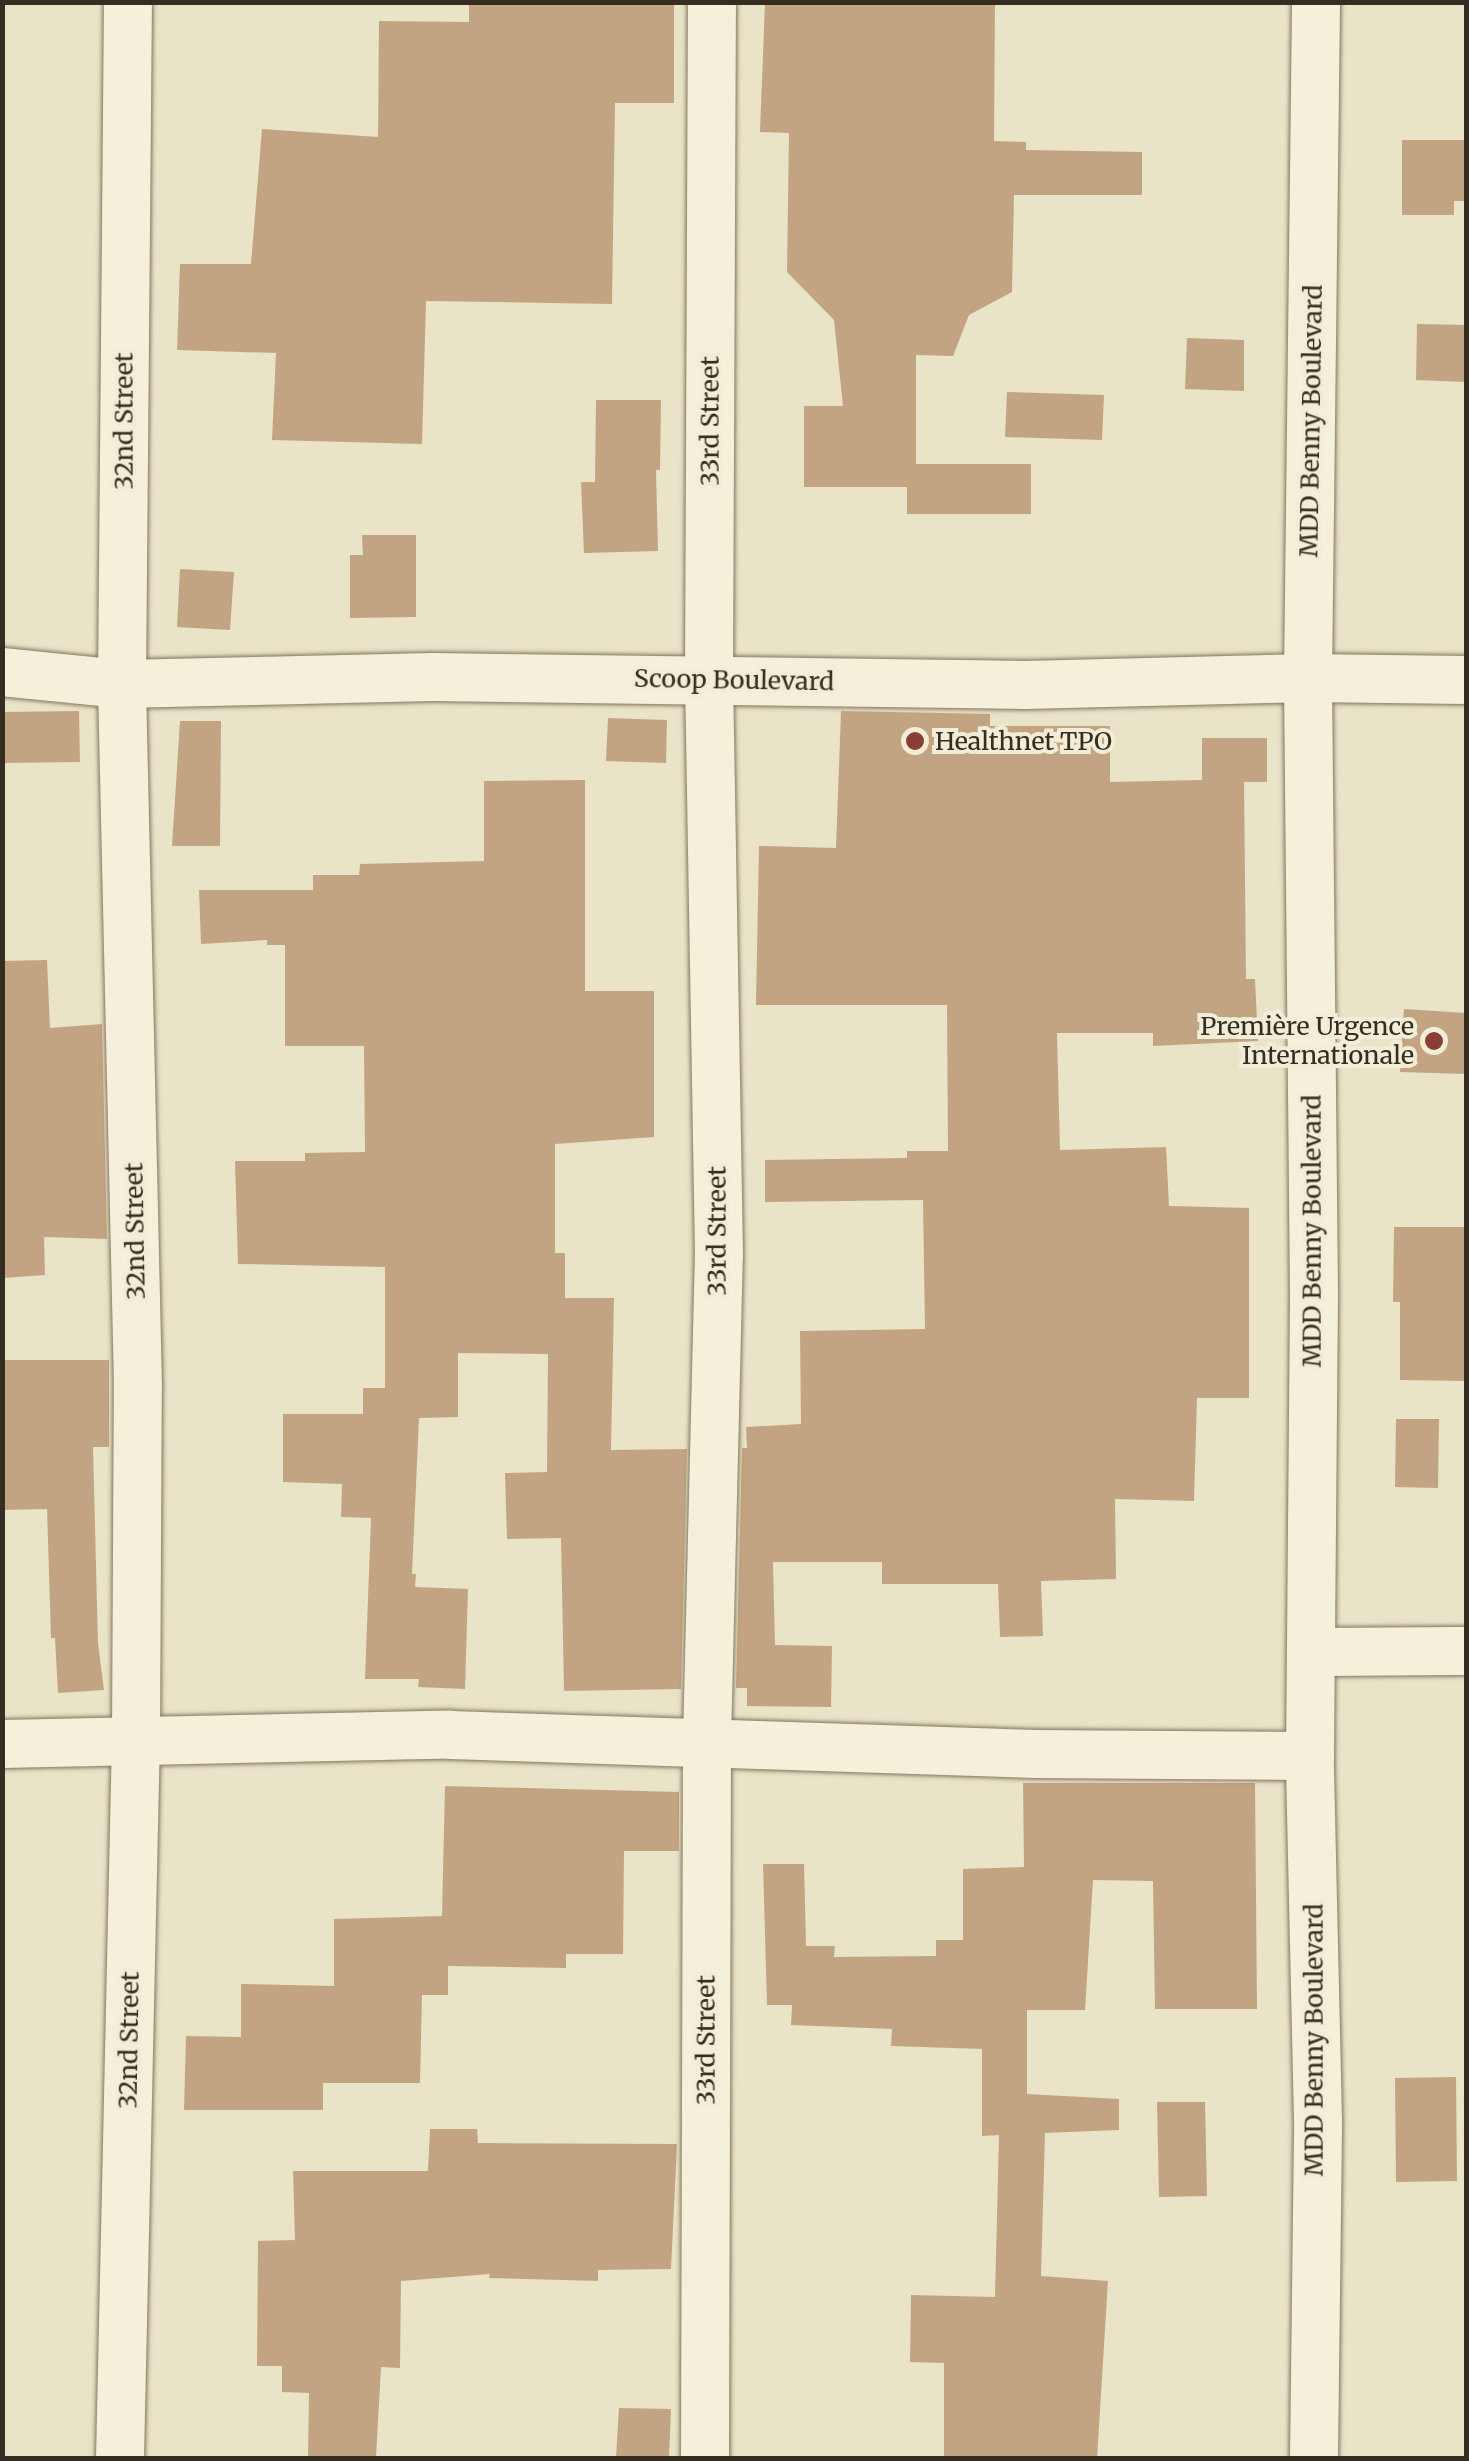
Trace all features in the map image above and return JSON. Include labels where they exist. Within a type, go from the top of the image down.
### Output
[{"type":"street","name":"32nd Street","points":[[120,2458],[136,1739],[138,1386],[122,684],[128,2]]},
{"type":"street","name":"33rd Street","points":[[704,2458],[707,1741],[719,1255],[709,678],[712,2]]},
{"type":"street","name":"MDD Benny Boulevard","points":[[1314,2458],[1318,2120],[1310,1756],[1314,1295],[1308,678],[1316,2]]},
{"type":"street","name":"Scoop Boulevard","points":[[2,672],[122,684],[709,678],[1025,685],[1308,678],[1466,680]]},
{"type":"street","points":[[1311,1652],[1466,1651]]},
{"type":"street","points":[[2,1744],[450,1734],[1036,1754],[1310,1756]]},
{"type":"building","points":[[469,2],[674,2],[674,103],[615,103],[612,304],[426,301],[422,444],[272,440],[276,353],[177,350],[180,264],[251,264],[262,129],[378,137],[379,21],[469,22]]},
{"type":"building","points":[[765,2],[995,2],[994,141],[1026,142],[1026,150],[1142,152],[1142,195],[1014,195],[1012,292],[969,315],[953,356],[916,355],[916,464],[1031,464],[1031,514],[907,514],[907,487],[804,487],[804,406],[843,406],[834,320],[787,272],[789,133],[760,132]]},
{"type":"building","points":[[1402,140],[1466,140],[1466,201],[1454,201],[1454,215],[1402,215]]},
{"type":"building","points":[[1417,324],[1466,325],[1466,382],[1416,380]]},
{"type":"building","points":[[1187,338],[1244,340],[1244,391],[1185,389]]},
{"type":"building","points":[[1007,392],[1104,395],[1102,440],[1005,437]]},
{"type":"building","points":[[596,400],[661,400],[660,470],[656,470],[658,551],[584,553],[581,482],[595,482]]},
{"type":"building","points":[[362,535],[416,535],[416,617],[350,618],[350,555],[363,555]]},
{"type":"building","points":[[180,569],[234,572],[230,630],[177,627]]},
{"type":"building","points":[[79,711],[80,762],[2,763],[2,712]]},
{"type":"building","points":[[841,711],[990,714],[990,726],[1110,726],[1110,782],[1202,780],[1202,738],[1267,738],[1267,782],[1244,782],[1246,979],[1255,979],[1258,1041],[1153,1046],[1153,1033],[1057,1033],[1060,1150],[1166,1147],[1169,1206],[1249,1208],[1249,1398],[1197,1398],[1194,1501],[1115,1499],[1116,1579],[1041,1581],[1043,1636],[1000,1637],[998,1584],[882,1584],[882,1562],[773,1562],[775,1645],[832,1646],[831,1707],[747,1706],[747,1688],[736,1688],[742,1448],[747,1448],[746,1427],[801,1424],[800,1331],[925,1329],[923,1200],[765,1202],[765,1160],[907,1158],[907,1151],[948,1151],[947,1005],[756,1005],[759,846],[836,848]]},
{"type":"building","points":[[608,718],[667,720],[666,763],[606,761]]},
{"type":"building","points":[[180,721],[221,721],[220,846],[172,846]]},
{"type":"building","points":[[585,780],[585,991],[654,991],[654,1137],[555,1144],[555,1253],[565,1253],[565,1298],[614,1298],[611,1450],[687,1449],[681,1689],[564,1691],[561,1538],[507,1539],[505,1473],[547,1472],[548,1354],[458,1353],[458,1417],[419,1418],[412,1574],[416,1574],[415,1587],[468,1589],[465,1689],[418,1687],[419,1679],[365,1679],[371,1518],[341,1517],[342,1484],[283,1482],[283,1414],[363,1414],[363,1388],[385,1388],[385,1267],[238,1264],[235,1161],[305,1161],[305,1153],[365,1152],[364,1046],[285,1046],[285,945],[267,945],[267,940],[201,944],[199,890],[313,890],[313,875],[359,875],[360,864],[484,861],[484,781]]},
{"type":"building","points":[[47,960],[50,1028],[102,1024],[107,1239],[44,1237],[45,1275],[2,1278],[2,961]]},
{"type":"building","name":"Première Urgence Internationale","points":[[1404,1009],[1466,1013],[1466,1074],[1400,1072]]},
{"type":"building","points":[[1394,1227],[1466,1227],[1466,1381],[1400,1380],[1400,1302],[1393,1302]]},
{"type":"building","points":[[2,1360],[109,1360],[109,1447],[93,1447],[98,1643],[104,1690],[58,1693],[55,1638],[51,1638],[47,1509],[2,1510]]},
{"type":"building","points":[[1396,1419],[1439,1419],[1438,1488],[1395,1487]]},
{"type":"building","points":[[1023,1783],[1255,1783],[1257,2009],[1155,2009],[1153,1881],[1093,1880],[1085,2010],[1027,2010],[1027,2094],[1119,2099],[1119,2130],[1045,2133],[1041,2276],[1108,2281],[1097,2458],[944,2458],[944,2363],[910,2362],[911,2295],[995,2297],[999,2135],[982,2136],[982,2049],[891,2046],[892,2029],[791,2025],[792,2005],[767,2005],[763,1864],[804,1864],[806,1946],[835,1946],[834,1957],[936,1956],[936,1940],[963,1940],[963,1869],[1024,1867]]},
{"type":"building","points":[[445,1786],[679,1792],[679,1851],[624,1851],[623,1954],[566,1954],[566,1968],[448,1966],[448,1995],[422,1995],[420,2083],[323,2083],[323,2110],[184,2110],[186,2036],[241,2037],[241,1984],[334,1986],[334,1919],[442,1916]]},
{"type":"building","points":[[1456,2077],[1457,2181],[1396,2182],[1395,2078]]},
{"type":"building","points":[[1157,2102],[1205,2102],[1207,2196],[1159,2197]]},
{"type":"building","points":[[430,2129],[477,2129],[478,2143],[677,2144],[671,2269],[598,2270],[598,2281],[489,2278],[490,2274],[401,2281],[400,2368],[381,2367],[376,2458],[308,2458],[309,2393],[282,2392],[282,2366],[257,2366],[258,2241],[295,2240],[293,2171],[428,2171]]},
{"type":"building","points":[[619,2408],[671,2409],[669,2458],[616,2458]]},
{"type":"place","name":"Healthnet TPO","points":[[915,741]]},
{"type":"place","name":"Première Urgence Internationale","points":[[1434,1041]]}]
